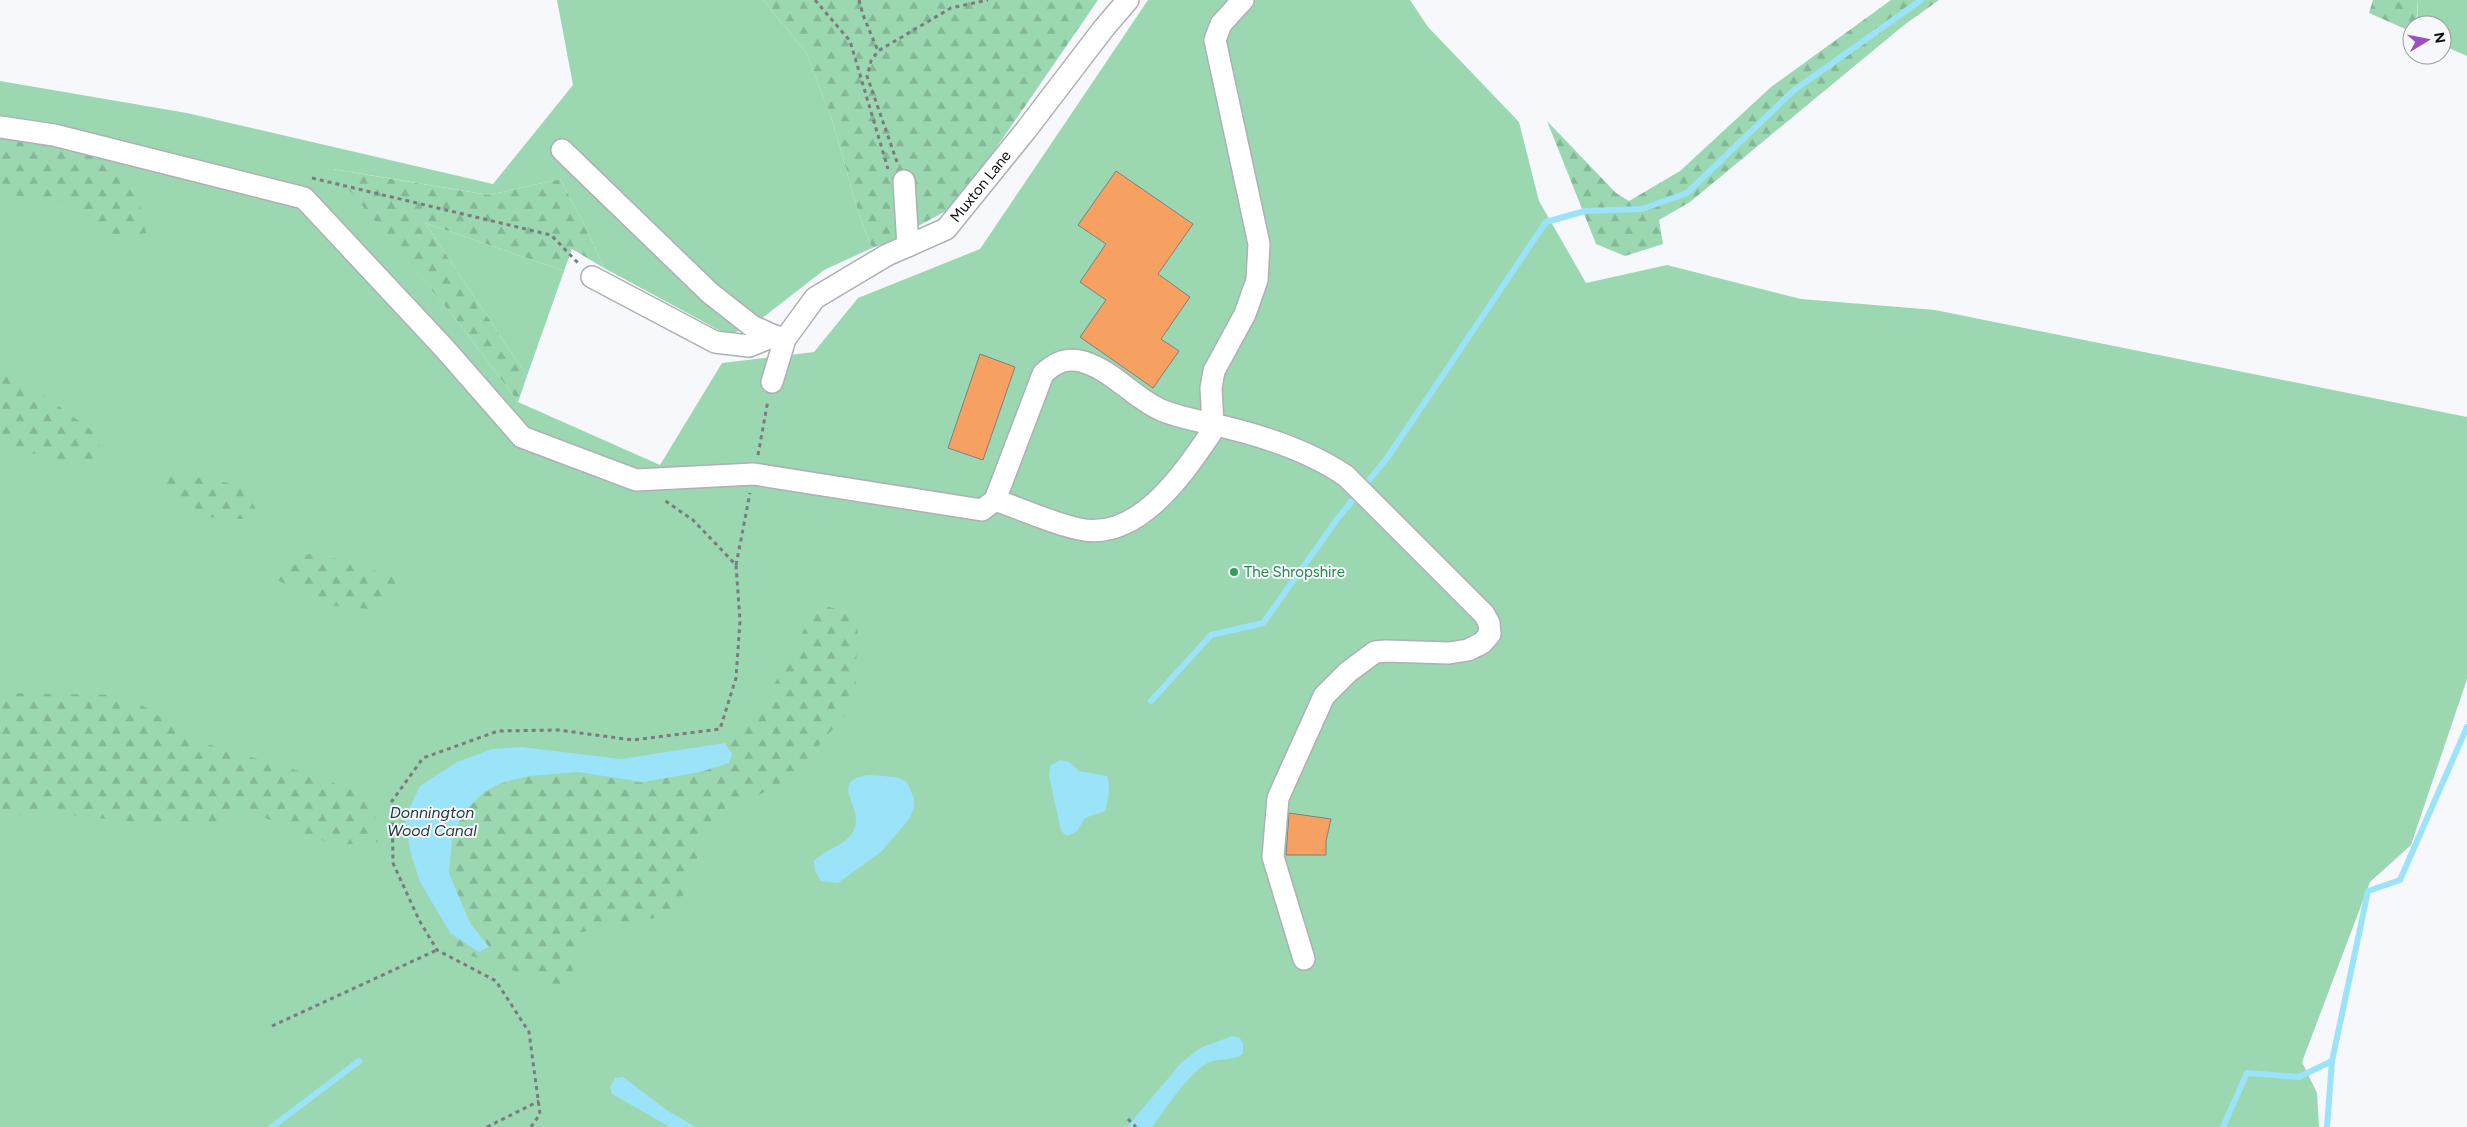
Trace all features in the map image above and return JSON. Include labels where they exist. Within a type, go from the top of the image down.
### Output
[{"type":"street","name":"Muxton Lane","points":[[772,382],[779,337],[815,298],[887,256],[946,229],[1128,0]]},
{"type":"street","points":[[995,500],[1080,529],[1100,530],[1116,526],[1140,516],[1172,488],[1211,433],[1213,424],[1211,388],[1214,370],[1245,314],[1257,280],[1259,244],[1215,40],[1221,24],[1243,0]]},
{"type":"street","points":[[0,127],[54,135],[304,198],[445,349],[522,437],[636,480],[754,474],[982,510],[995,500],[1043,374],[1054,364],[1065,360],[1084,362],[1104,372],[1160,410],[1275,443],[1328,464],[1346,476],[1484,614],[1489,623],[1490,634],[1482,643],[1468,650],[1449,653],[1386,650],[1375,652],[1348,672],[1324,696],[1278,798],[1274,857],[1304,958]]},
{"type":"street","points":[[562,150],[710,293],[752,326],[779,337]]},
{"type":"street","points":[[896,176],[908,246]]},
{"type":"street","points":[[592,277],[715,342],[749,346],[779,337]]},
{"type":"path","points":[[814,0],[850,41],[896,176]]},
{"type":"path","points":[[859,0],[878,51]]},
{"type":"path","points":[[896,176],[867,76],[871,60],[878,51],[951,8],[988,0]]},
{"type":"path","points":[[302,176],[551,234],[592,277]]},
{"type":"path","points":[[532,1127],[540,1114],[529,1032],[496,981],[436,950],[419,920],[393,863],[392,801],[422,758],[498,731],[558,730],[633,740],[720,729],[736,678],[740,621],[736,564],[693,520],[636,480]]},
{"type":"path","points":[[272,1026],[436,950]]},
{"type":"path","points":[[487,1127],[539,1100]]},
{"type":"path","points":[[1128,1120],[1136,1127]]},
{"type":"green space","name":"The Shropshire","points":[[557,0],[763,0],[806,52],[833,123],[859,215],[872,248],[824,270],[752,326],[728,335],[604,268],[584,224],[560,179],[489,195],[333,169],[462,327],[518,402],[660,465],[722,363],[814,352],[858,298],[980,249],[1148,0],[1410,0],[1428,27],[1519,122],[1539,201],[1586,283],[1667,265],[1801,299],[1935,310],[2467,417],[2467,679],[2411,845],[2370,882],[2302,1062],[2317,1093],[2319,1127],[0,1127],[0,81],[187,113],[493,184],[573,85]]},
{"type":"green space","points":[[763,0],[1098,0],[957,205],[887,243],[872,248],[859,215],[833,123],[806,52]]},
{"type":"green space","points":[[1891,0],[1939,0],[1904,25],[1690,202],[1659,220],[1663,244],[1625,256],[1596,244],[1547,121],[1616,193],[1629,201],[1680,171],[1771,87]]},
{"type":"green space","points":[[2373,0],[2418,0],[2417,15],[2402,15],[2402,28],[2369,13]]},
{"type":"green space","points":[[2418,0],[2467,0],[2467,56],[2452,49],[2452,15],[2417,15]]},
{"type":"green space","points":[[0,138],[68,148],[110,161],[140,204],[146,233],[119,239],[72,204],[0,193]]},
{"type":"green space","points":[[332,169],[489,195],[560,179],[584,224],[604,268],[572,249],[564,271],[425,223],[527,376],[518,402],[462,327]]},
{"type":"green space","points":[[425,223],[564,271],[527,376]]},
{"type":"green space","points":[[0,364],[97,434],[101,455],[91,467],[0,446]]},
{"type":"green space","points":[[175,473],[244,486],[261,520],[205,517],[157,476]]},
{"type":"green space","points":[[309,554],[349,561],[400,580],[379,610],[328,605],[273,578],[283,562]]},
{"type":"green space","points":[[818,604],[858,615],[855,703],[792,777],[709,822],[686,892],[664,916],[577,933],[570,990],[449,948],[451,934],[479,952],[489,947],[460,902],[449,874],[449,864],[457,826],[467,809],[481,796],[497,786],[516,779],[558,772],[578,772],[630,782],[645,782],[678,773],[732,754],[725,743],[755,720]]},
{"type":"green space","points":[[0,693],[125,695],[204,743],[302,772],[384,801],[371,826],[378,842],[334,845],[245,810],[216,824],[160,825],[45,812],[0,817]]},
{"type":"water","name":"Donnington Wood Canal","points":[[725,743],[732,754],[729,763],[700,772],[643,782],[578,772],[530,776],[503,782],[484,792],[462,814],[452,840],[449,873],[470,923],[489,947],[479,952],[451,934],[420,882],[410,851],[405,817],[420,786],[457,762],[492,749],[521,747],[621,759]]},
{"type":"water","points":[[1060,760],[1069,762],[1079,771],[1107,776],[1109,784],[1105,811],[1085,818],[1077,831],[1067,836],[1061,831],[1049,776],[1050,766]]},
{"type":"water","points":[[869,775],[896,777],[907,782],[914,798],[914,807],[910,818],[882,851],[838,883],[821,881],[815,871],[814,861],[841,844],[854,830],[855,812],[848,789],[850,783],[856,778]]},
{"type":"water","points":[[1232,1036],[1240,1038],[1243,1044],[1243,1053],[1235,1058],[1210,1062],[1199,1069],[1184,1084],[1152,1127],[1127,1127],[1181,1063],[1200,1048]]},
{"type":"water","points":[[623,1077],[668,1111],[696,1127],[670,1127],[612,1094],[610,1087],[615,1078]]},
{"type":"building","points":[[1116,171],[1193,224],[1158,274],[1190,297],[1161,339],[1179,351],[1153,388],[1080,337],[1106,300],[1080,282],[1106,244],[1078,225]]},
{"type":"building","points":[[980,354],[1015,367],[983,460],[948,448]]},
{"type":"building","points":[[1289,813],[1331,819],[1326,841],[1326,855],[1286,855]]},
{"type":"waterway","points":[[1151,701],[1211,635],[1263,623],[1338,518],[1387,458],[1546,222],[1585,211],[1642,209],[1687,193],[1793,91],[1921,0]]},
{"type":"waterway","points":[[2327,1127],[2332,1061],[2368,891],[2400,880],[2467,727]]},
{"type":"waterway","points":[[272,1127],[359,1061]]},
{"type":"waterway","points":[[2223,1127],[2247,1073],[2299,1077],[2332,1061]]},
{"type":"place","name":"The Shropshire","points":[[1234,572]]}]
